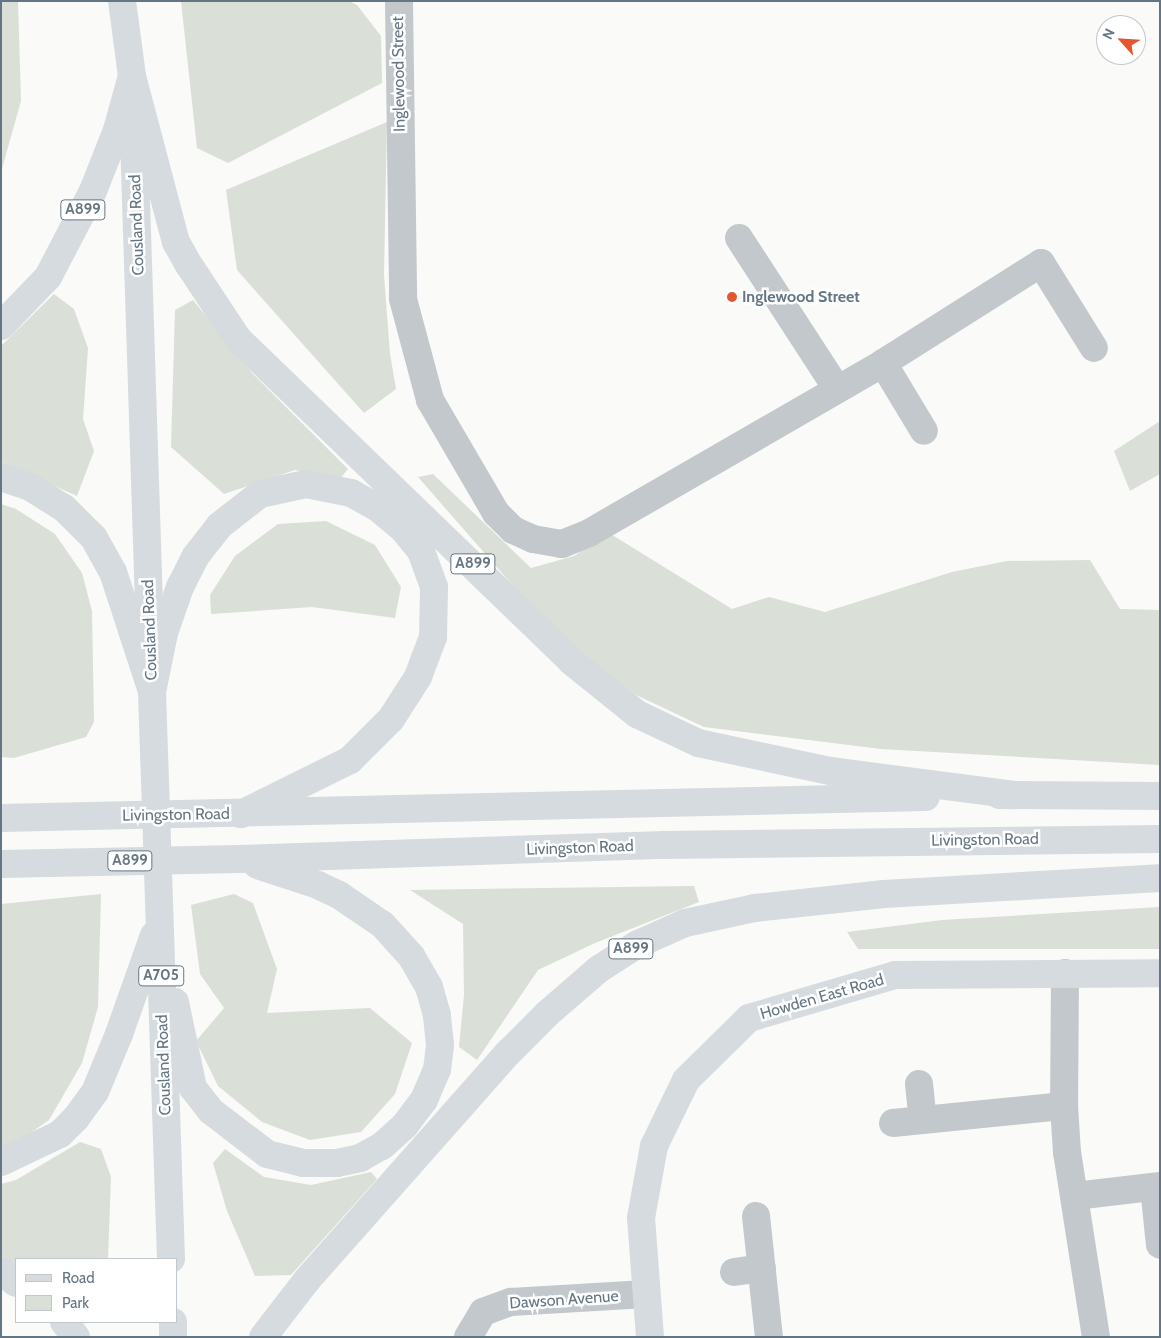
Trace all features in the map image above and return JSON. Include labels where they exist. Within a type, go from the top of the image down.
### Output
[{"type":"main road","name":"Cousland Road","points":[[122,1],[132,76],[171,1258]]},
{"type":"main road","name":"A899","points":[[1,326],[48,277],[84,208],[118,130],[132,76]]},
{"type":"main road","name":"A899","points":[[132,76],[176,242],[188,265],[238,339],[572,661],[629,708],[637,714],[698,743],[830,771],[1016,795]]},
{"type":"main road","points":[[1,477],[30,487],[64,508],[94,538],[113,572],[152,692]]},
{"type":"main road","name":"A899","points":[[152,692],[164,633],[180,587],[195,557],[219,526],[260,494],[306,484],[351,493],[378,508],[404,530],[422,551],[434,588],[434,637],[418,677],[391,719],[350,760],[241,814]]},
{"type":"main road","name":"Livingston Road","points":[[1,818],[1016,795],[1160,796]]},
{"type":"main road","name":"A899","points":[[1,806],[44,818]]},
{"type":"main road","name":"Livingston Road","points":[[1,864],[209,860],[675,845],[1160,839]]},
{"type":"main road","points":[[160,920],[193,1088],[211,1110],[267,1154],[303,1163],[338,1163],[360,1158],[382,1146],[405,1125],[424,1100],[436,1070],[440,1045],[437,1015],[429,987],[411,956],[383,925],[339,895],[318,885],[239,859]]},
{"type":"main road","points":[[1,874],[39,863]]},
{"type":"main road","name":"A899","points":[[263,1337],[307,1280],[508,1053],[548,1013],[599,969],[638,944],[685,923],[755,908],[884,894],[1160,878]]},
{"type":"main road","points":[[1,1162],[60,1134],[76,1118],[95,1092],[119,1034],[160,920]]},
{"type":"main road","name":"Howden East Road","points":[[650,1337],[641,1218],[654,1146],[686,1080],[748,1018],[895,975],[1160,973]]},
{"type":"main road","points":[[1,1271],[15,1282]]},
{"type":"main road","points":[[65,1323],[76,1337]]},
{"type":"main road","points":[[173,1323],[173,1337]]},
{"type":"street","name":"Inglewood Street","points":[[399,1],[404,299],[430,400],[496,513],[513,530],[533,539],[562,544],[589,534],[883,363],[1041,263],[1094,348]]},
{"type":"street","points":[[739,238],[837,389]]},
{"type":"street","points":[[883,363],[924,431]]},
{"type":"street","points":[[1065,973],[1064,1106],[1067,1152],[1096,1337]]},
{"type":"street","points":[[919,1084],[923,1120]]},
{"type":"street","points":[[893,1124],[1064,1106]]},
{"type":"street","points":[[1075,1196],[1157,1187],[1160,1244]]},
{"type":"street","points":[[756,1216],[769,1337]]},
{"type":"street","points":[[734,1272],[762,1268]]},
{"type":"street","name":"Dawson Avenue","points":[[468,1337],[483,1312],[511,1302],[646,1294]]},
{"type":"green space","points":[[1,1],[18,1],[21,101],[1,172]]},
{"type":"green space","points":[[181,1],[349,1],[357,5],[381,36],[382,83],[228,163],[197,148]]},
{"type":"green space","points":[[387,122],[384,275],[390,354],[396,389],[364,413],[237,270],[226,190]]},
{"type":"green space","points":[[54,294],[74,309],[88,348],[83,419],[94,451],[77,496],[1,462],[1,346]]},
{"type":"green space","points":[[193,300],[252,373],[348,469],[339,480],[295,470],[224,494],[171,447],[175,310]]},
{"type":"green space","points":[[1160,421],[1160,474],[1130,491],[1114,451]]},
{"type":"green space","points":[[433,474],[531,568],[574,556],[609,533],[732,609],[769,597],[825,612],[952,572],[1007,561],[1090,560],[1120,609],[1160,610],[1160,765],[881,749],[704,727],[636,695],[556,635],[418,477]]},
{"type":"green space","points":[[1,504],[16,509],[55,534],[82,573],[92,611],[94,722],[86,737],[14,758],[1,757]]},
{"type":"green space","points":[[326,521],[375,545],[401,587],[395,618],[312,607],[211,614],[210,595],[235,556],[278,524]]},
{"type":"green space","points":[[694,886],[699,902],[595,943],[538,970],[477,1060],[459,1047],[464,995],[463,924],[410,890]]},
{"type":"green space","points":[[101,894],[98,1007],[82,1063],[49,1120],[6,1150],[1,1151],[1,904]]},
{"type":"green space","points":[[234,894],[253,903],[277,969],[267,1013],[370,1008],[412,1043],[395,1094],[361,1132],[310,1140],[262,1122],[218,1086],[196,1041],[224,1008],[200,974],[191,905]]},
{"type":"green space","points":[[1160,907],[1160,949],[858,949],[847,932],[942,920]]},
{"type":"green space","points":[[80,1142],[101,1149],[111,1177],[108,1258],[15,1258],[15,1267],[1,1256],[1,1184],[16,1180]]},
{"type":"green space","points":[[225,1149],[264,1177],[311,1185],[371,1172],[377,1179],[291,1275],[255,1276],[227,1211],[213,1163]]},
{"type":"place","name":"Inglewood Street","points":[[732,297]]}]
